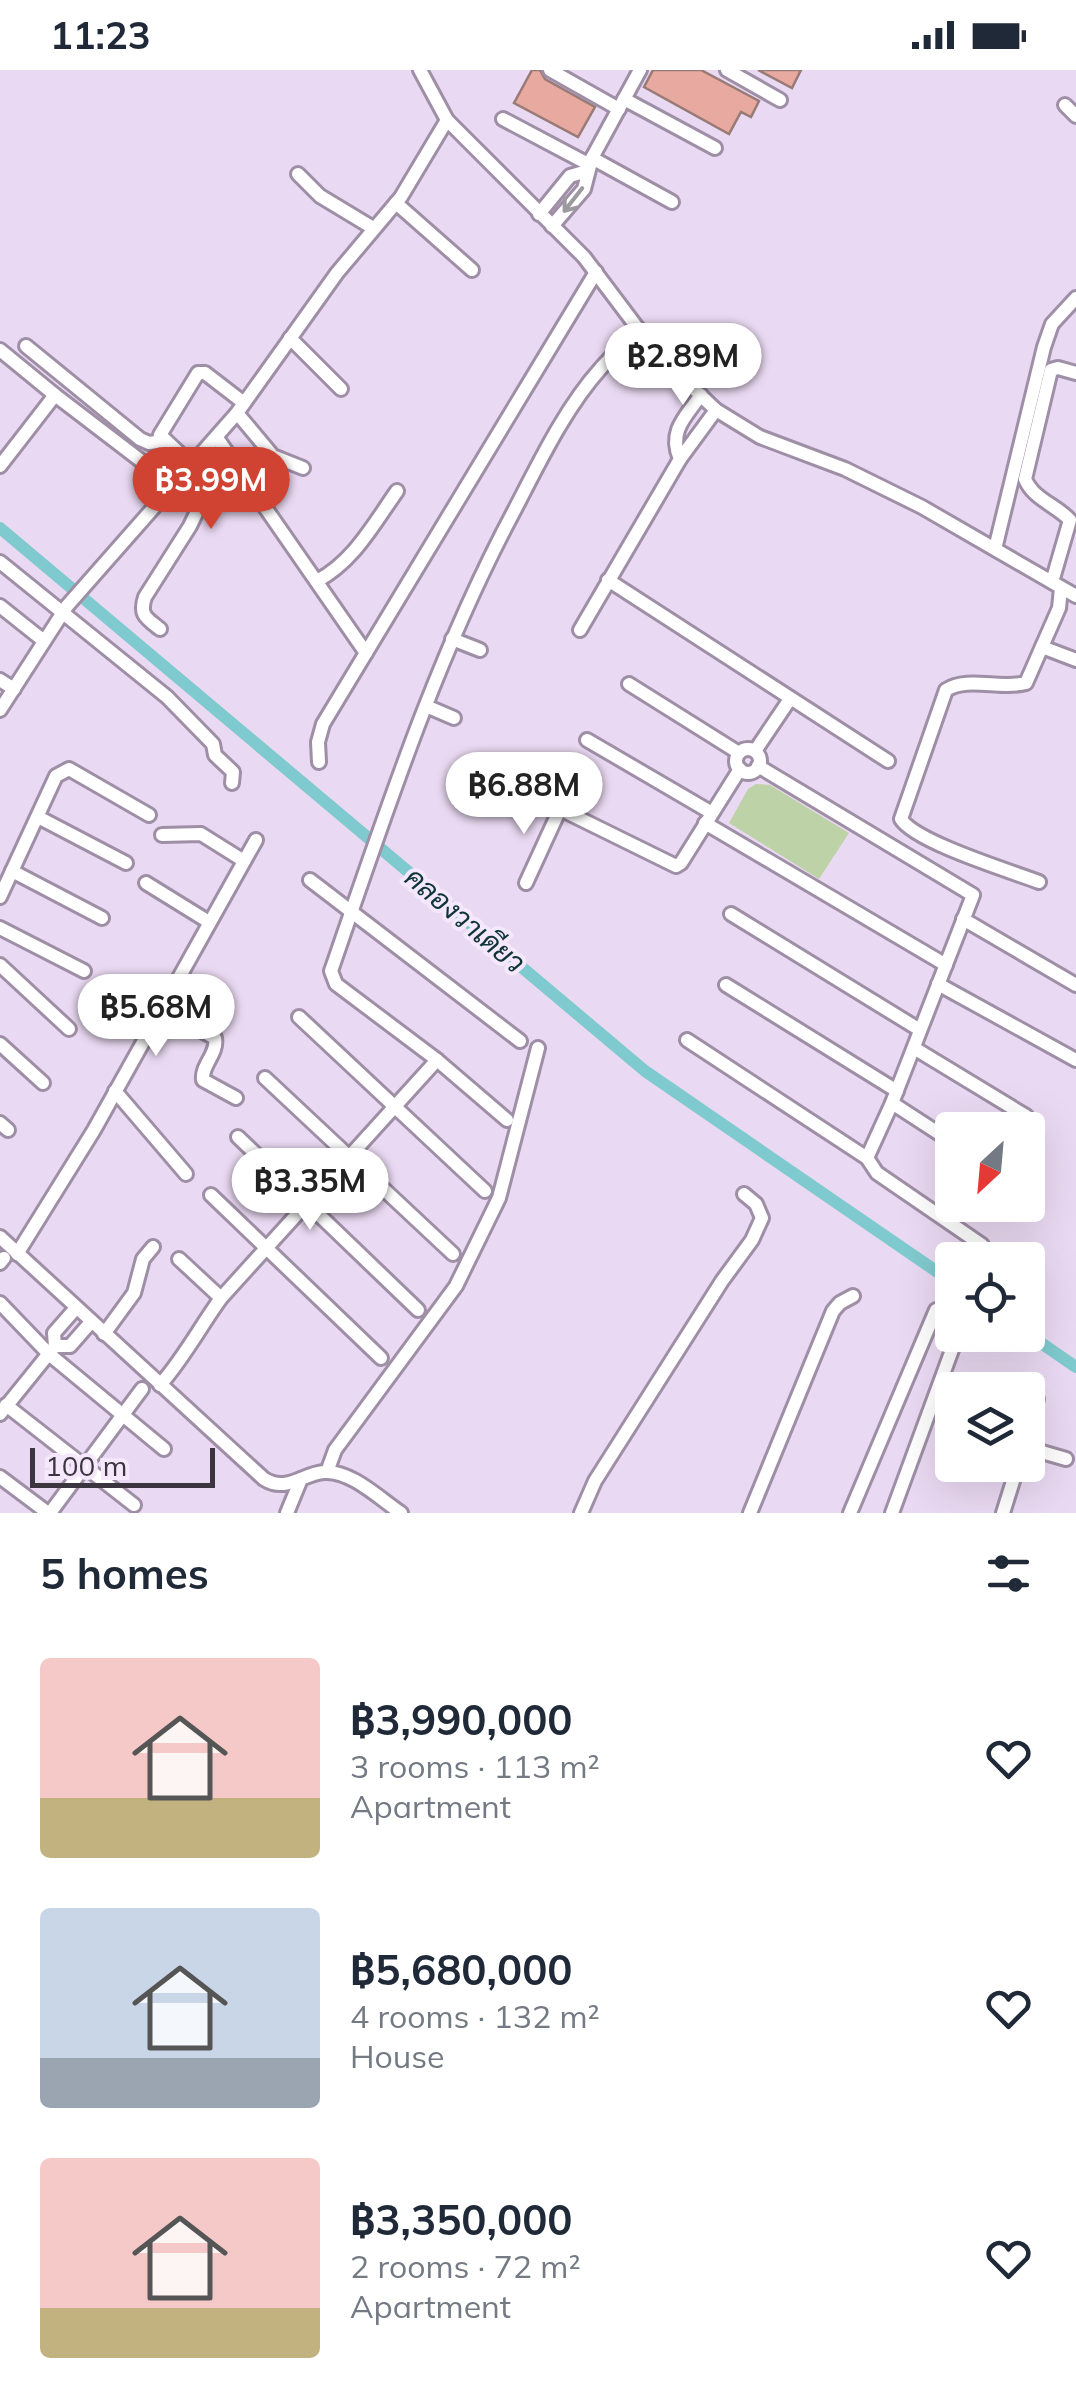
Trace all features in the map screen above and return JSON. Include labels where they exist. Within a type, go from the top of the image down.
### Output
[{"type":"street","points":[[420,70],[447,120],[596,272],[639,330],[716,410],[760,437],[845,469],[922,508],[1076,596]]},
{"type":"street","points":[[550,70],[715,148]]},
{"type":"street","points":[[552,226],[584,189],[589,165],[640,70]]},
{"type":"street","points":[[727,70],[780,100]]},
{"type":"street","points":[[503,118],[589,165],[672,202]]},
{"type":"street","points":[[0,710],[81,588],[240,408],[396,202],[447,120]]},
{"type":"street","points":[[540,214],[570,176],[589,165]]},
{"type":"street","points":[[298,174],[320,196],[373,228]]},
{"type":"street","points":[[396,202],[472,270]]},
{"type":"street","points":[[319,762],[318,742],[323,724],[596,272]]},
{"type":"street","points":[[994,548],[1044,346],[1052,324],[1076,298]]},
{"type":"street","points":[[507,1120],[437,1060],[336,984],[331,971],[363,872],[426,706],[498,540],[560,429],[599,370],[639,330]]},
{"type":"street","points":[[290,338],[341,389]]},
{"type":"street","points":[[26,346],[140,440],[164,442],[213,473],[190,526],[141,608],[143,616],[160,628]]},
{"type":"street","points":[[0,350],[174,486]]},
{"type":"street","points":[[1039,882],[957,851],[908,828],[900,819],[946,690],[957,683],[1011,687],[1026,682],[1059,608],[1057,585],[1073,516],[1030,491],[1025,479],[1050,370],[1076,373]]},
{"type":"street","points":[[164,442],[160,430],[198,374],[206,373],[240,408],[273,456],[303,468]]},
{"type":"street","points":[[0,466],[55,395]]},
{"type":"street","points":[[680,459],[675,430],[701,396]]},
{"type":"street","points":[[580,630],[680,459],[716,410]]},
{"type":"street","points":[[216,438],[366,653]]},
{"type":"street","points":[[316,581],[351,557],[397,491]]},
{"type":"street","points":[[0,562],[65,610],[167,698],[213,744],[215,755],[233,772],[232,783]]},
{"type":"street","points":[[608,580],[888,761]]},
{"type":"street","points":[[0,606],[44,642]]},
{"type":"street","points":[[452,639],[480,650]]},
{"type":"street","points":[[1042,647],[1076,660]]},
{"type":"street","points":[[0,680],[14,689]]},
{"type":"street","points":[[629,684],[739,753]]},
{"type":"street","points":[[755,751],[790,698]]},
{"type":"street","points":[[426,706],[454,718]]},
{"type":"street","points":[[587,740],[946,965]]},
{"type":"street","points":[[755,751],[758,766],[750,772],[740,769],[736,760],[739,753],[755,751]]},
{"type":"street","points":[[758,766],[973,896],[895,1097],[867,1158]]},
{"type":"street","points":[[526,884],[556,807],[676,866],[740,769]]},
{"type":"street","points":[[0,897],[56,776],[69,770],[149,815]]},
{"type":"street","points":[[38,817],[126,863]]},
{"type":"street","points":[[162,835],[201,834],[244,861]]},
{"type":"street","points":[[7,1258],[114,1091],[256,840]]},
{"type":"street","points":[[12,871],[102,918]]},
{"type":"street","points":[[310,880],[520,1041]]},
{"type":"street","points":[[146,882],[209,922]]},
{"type":"street","points":[[731,914],[920,1030]]},
{"type":"street","points":[[964,919],[1076,985]]},
{"type":"street","points":[[0,928],[84,971]]},
{"type":"street","points":[[0,965],[69,1028]]},
{"type":"street","points":[[938,984],[1076,1060]]},
{"type":"street","points":[[726,985],[895,1097],[935,1129]]},
{"type":"street","points":[[160,1008],[215,1038],[203,1080],[236,1098]]},
{"type":"street","points":[[299,1017],[485,1191]]},
{"type":"street","points":[[687,1040],[867,1158],[877,1174],[978,1242]]},
{"type":"street","points":[[0,1044],[43,1083]]},
{"type":"street","points":[[327,1472],[335,1450],[456,1286],[499,1198],[538,1048]]},
{"type":"street","points":[[914,1048],[1019,1112]]},
{"type":"street","points":[[160,1385],[183,1360],[198,1330],[222,1298],[437,1060]]},
{"type":"street","points":[[265,1078],[453,1254]]},
{"type":"street","points":[[114,1091],[186,1174]]},
{"type":"street","points":[[238,1137],[418,1310]]},
{"type":"street","points":[[581,1513],[595,1481],[752,1240],[762,1218],[756,1204],[744,1194]]},
{"type":"street","points":[[211,1195],[381,1358]]},
{"type":"street","points":[[0,1237],[7,1258],[76,1308],[264,1480],[286,1485],[327,1472],[342,1475],[378,1507],[401,1513]]},
{"type":"street","points":[[104,1334],[134,1293],[144,1259],[153,1247]]},
{"type":"street","points":[[179,1258],[222,1298]]},
{"type":"street","points":[[750,1513],[833,1311],[840,1302],[854,1296]]},
{"type":"street","points":[[0,1303],[164,1449]]},
{"type":"street","points":[[52,1350],[54,1333],[76,1308]]},
{"type":"street","points":[[850,1513],[935,1312]]},
{"type":"street","points":[[92,1322],[70,1346],[52,1350],[4,1402],[134,1505]]},
{"type":"street","points":[[892,1513],[951,1352]]},
{"type":"street","points":[[0,1477],[49,1513],[142,1389]]},
{"type":"street","points":[[1045,1453],[1066,1460]]},
{"type":"street","points":[[287,1513],[301,1480]]},
{"type":"street","points":[[1003,1513],[1013,1482]]},
{"type":"green space","points":[[756,784],[770,785],[849,833],[819,879],[729,823],[748,789]]},
{"type":"building","points":[[532,70],[540,70],[545,79],[595,107],[578,137],[514,103]]},
{"type":"building","points":[[653,70],[701,70],[759,101],[751,117],[741,112],[729,134],[644,87]]},
{"type":"building","points":[[758,70],[801,70],[792,88]]},
{"type":"waterway","name":"คลองวาเดียว","points":[[0,528],[645,1071],[935,1270]]},
{"type":"waterway","name":"คลองวาเดียว","points":[[1045,1346],[1076,1367]]}]
